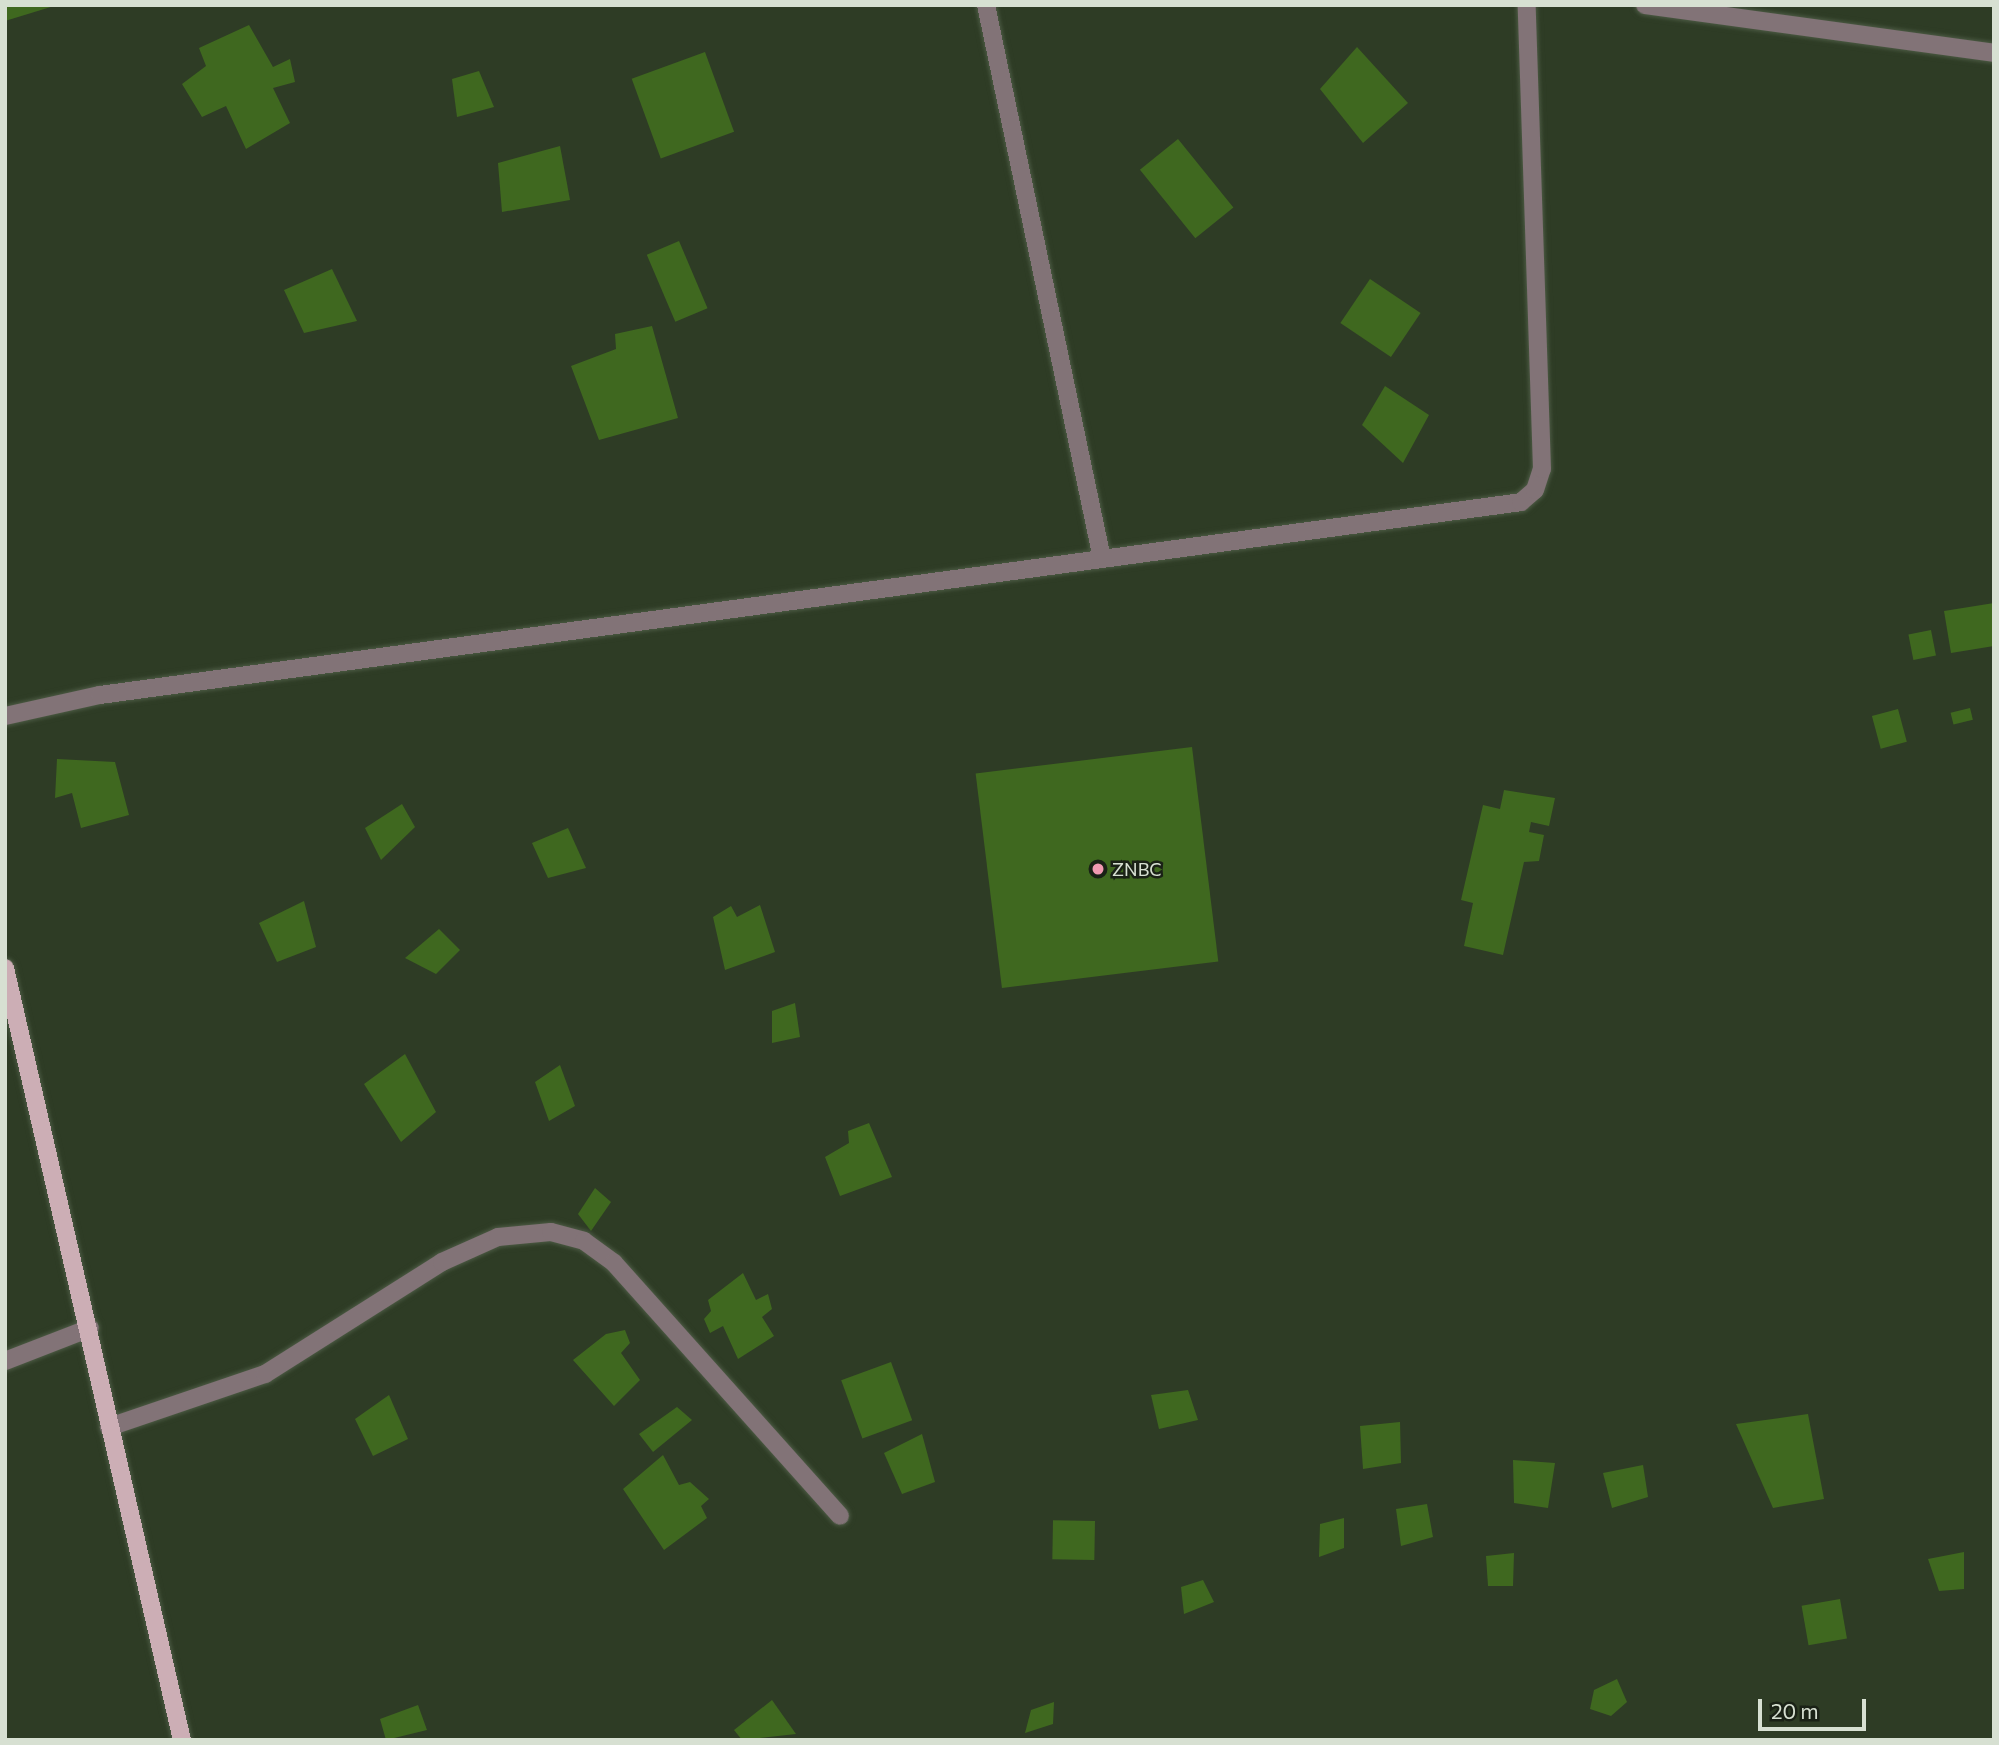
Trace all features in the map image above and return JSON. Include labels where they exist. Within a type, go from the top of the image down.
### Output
[{"type":"main road","points":[[5,968],[90,1328],[109,1427],[182,1740]]},
{"type":"street","points":[[986,5],[1101,554]]},
{"type":"street","points":[[5,716],[100,695],[1101,554],[1500,508],[1535,490],[1542,469],[1527,5]]},
{"type":"street","points":[[1645,5],[1994,53]]},
{"type":"street","points":[[109,1427],[265,1374],[442,1262],[498,1237],[551,1232],[584,1241],[614,1263],[840,1516]]},
{"type":"street","points":[[5,1361],[90,1328]]},
{"type":"building","points":[[5,5],[54,5],[54,6],[5,21]]},
{"type":"building","points":[[249,25],[273,67],[290,59],[295,82],[273,88],[290,123],[246,149],[226,106],[202,117],[182,84],[206,66],[199,48]]},
{"type":"building","points":[[1357,47],[1408,103],[1363,143],[1320,89]]},
{"type":"building","points":[[705,52],[734,132],[661,159],[632,79]]},
{"type":"building","points":[[479,71],[494,107],[457,117],[452,79]]},
{"type":"building","points":[[1178,139],[1233,207],[1195,238],[1140,170]]},
{"type":"building","points":[[560,146],[570,200],[502,212],[498,163]]},
{"type":"building","points":[[679,241],[708,308],[675,322],[647,255]]},
{"type":"building","points":[[332,269],[357,321],[304,333],[284,290]]},
{"type":"building","points":[[1370,279],[1421,313],[1391,357],[1340,323]]},
{"type":"building","points":[[652,326],[678,418],[599,440],[571,366],[616,349],[615,334]]},
{"type":"building","points":[[1385,386],[1429,415],[1403,463],[1362,425]]},
{"type":"building","points":[[1994,603],[1994,646],[1951,653],[1944,611]]},
{"type":"building","points":[[1931,630],[1936,656],[1913,660],[1908,634]]},
{"type":"building","points":[[1970,708],[1973,720],[1953,724],[1951,713]]},
{"type":"building","points":[[1898,709],[1907,742],[1881,749],[1872,716]]},
{"type":"building","name":"ZNBC","points":[[1192,747],[1218,961],[1002,988],[976,774]]},
{"type":"building","points":[[57,759],[115,762],[129,815],[81,828],[72,793],[55,798]]},
{"type":"building","points":[[1504,790],[1555,798],[1549,826],[1531,822],[1529,832],[1544,835],[1539,861],[1524,862],[1503,955],[1464,946],[1473,903],[1461,900],[1483,805],[1500,809]]},
{"type":"building","points":[[402,804],[415,827],[381,860],[365,828]]},
{"type":"building","points":[[568,828],[586,868],[548,878],[532,843]]},
{"type":"building","points":[[304,901],[316,947],[277,962],[259,923]]},
{"type":"building","points":[[760,905],[775,952],[725,970],[713,917],[731,906],[737,917]]},
{"type":"building","points":[[439,929],[460,950],[436,974],[405,958]]},
{"type":"building","points":[[795,1003],[800,1037],[772,1043],[772,1011]]},
{"type":"building","points":[[405,1054],[436,1112],[401,1142],[364,1084]]},
{"type":"building","points":[[560,1065],[575,1106],[549,1121],[535,1082]]},
{"type":"building","points":[[869,1123],[892,1177],[840,1196],[825,1157],[849,1143],[848,1131]]},
{"type":"building","points":[[595,1188],[611,1202],[591,1231],[578,1214]]},
{"type":"building","points":[[743,1273],[756,1300],[768,1294],[772,1309],[762,1317],[774,1336],[738,1359],[723,1326],[710,1333],[704,1319],[711,1311],[708,1300]]},
{"type":"building","points":[[625,1330],[630,1343],[621,1353],[640,1380],[614,1406],[573,1360],[606,1334]]},
{"type":"building","points":[[891,1362],[912,1420],[862,1438],[841,1380]]},
{"type":"building","points":[[1188,1390],[1198,1420],[1159,1429],[1151,1395]]},
{"type":"building","points":[[389,1395],[408,1439],[373,1456],[355,1419]]},
{"type":"building","points":[[677,1407],[692,1420],[653,1452],[639,1434]]},
{"type":"building","points":[[1808,1414],[1824,1499],[1773,1508],[1736,1424]]},
{"type":"building","points":[[1400,1422],[1401,1463],[1363,1469],[1360,1426]]},
{"type":"building","points":[[922,1434],[935,1482],[902,1494],[884,1453]]},
{"type":"building","points":[[663,1455],[679,1485],[690,1482],[709,1499],[701,1506],[707,1518],[664,1550],[623,1489]]},
{"type":"building","points":[[1513,1460],[1555,1463],[1548,1508],[1514,1503]]},
{"type":"building","points":[[1643,1465],[1648,1497],[1612,1508],[1603,1473]]},
{"type":"building","points":[[1427,1504],[1433,1537],[1401,1546],[1396,1509]]},
{"type":"building","points":[[1344,1518],[1344,1548],[1319,1557],[1320,1524]]},
{"type":"building","points":[[1053,1520],[1095,1521],[1094,1560],[1052,1559]]},
{"type":"building","points":[[1964,1552],[1964,1589],[1939,1591],[1928,1559]]},
{"type":"building","points":[[1514,1553],[1513,1586],[1488,1586],[1486,1556]]},
{"type":"building","points":[[1203,1580],[1214,1602],[1184,1614],[1181,1587]]},
{"type":"building","points":[[1840,1599],[1847,1638],[1809,1645],[1802,1606]]},
{"type":"building","points":[[1617,1679],[1627,1702],[1611,1716],[1590,1709],[1594,1690]]},
{"type":"building","points":[[772,1700],[796,1734],[742,1740],[734,1730]]},
{"type":"building","points":[[1054,1702],[1053,1724],[1025,1733],[1031,1710]]},
{"type":"building","points":[[418,1705],[427,1730],[386,1740],[380,1719]]},
{"type":"place","name":"ZNBC","points":[[1098,869]]}]
